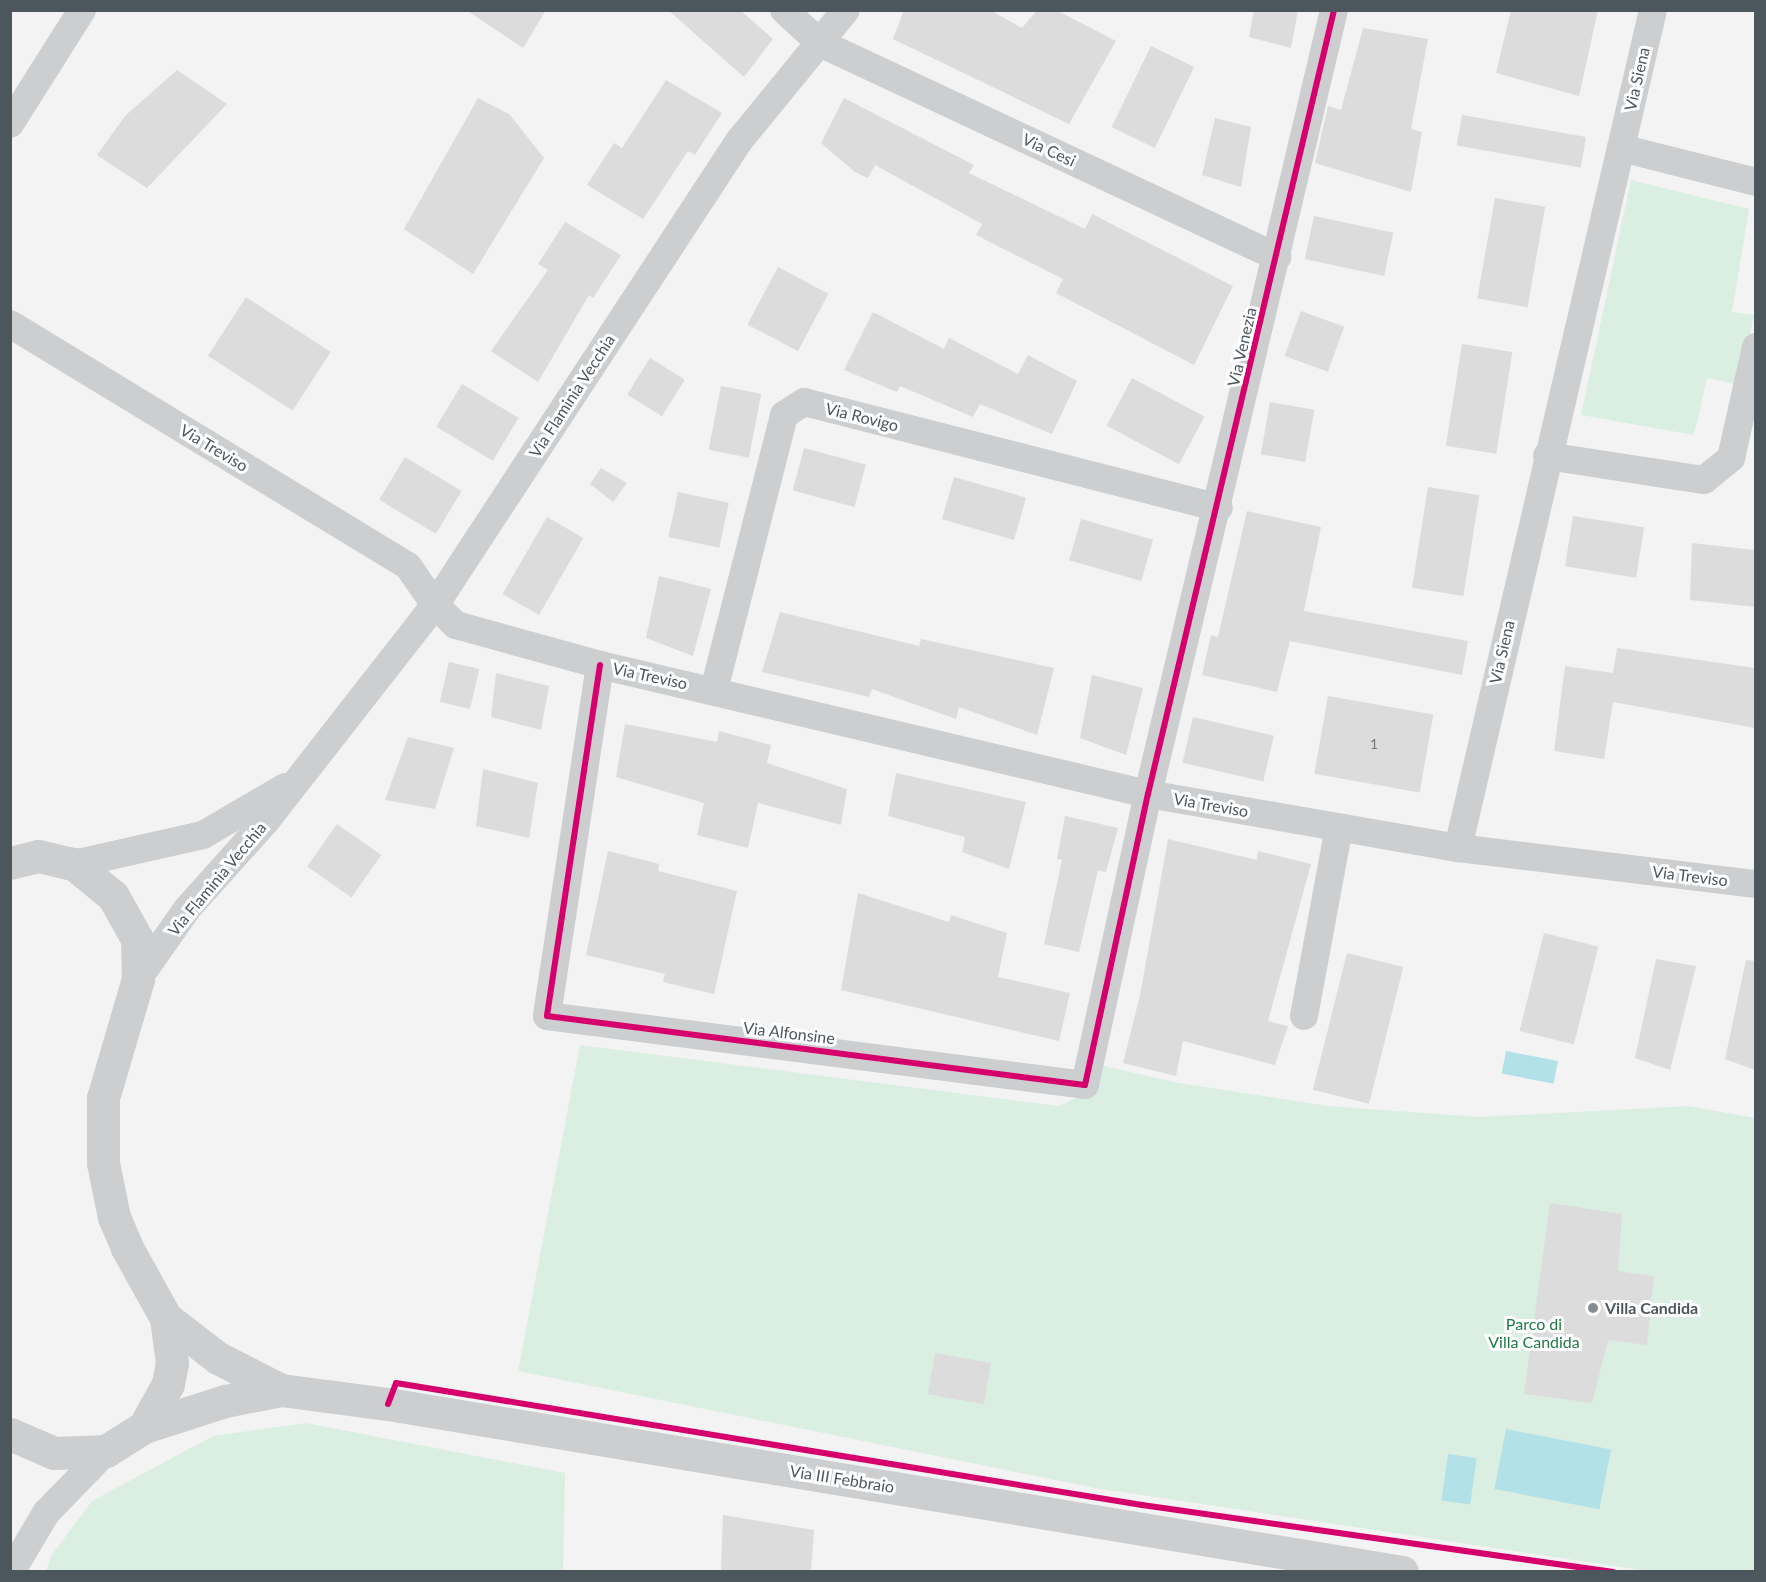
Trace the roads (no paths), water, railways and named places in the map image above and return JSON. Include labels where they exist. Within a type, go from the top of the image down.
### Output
[{"type":"main road","name":"Via Flaminia Vecchia","points":[[20,855],[74,864],[113,896],[128,918],[138,939],[138,979],[103,1098],[103,1162],[123,1238],[166,1318],[172,1363],[168,1384],[144,1427],[106,1451]]},
{"type":"main road","points":[[166,1318],[218,1358],[281,1390]]},
{"type":"main road","points":[[144,1427],[225,1401],[281,1390]]},
{"type":"main road","name":"Via III Febbraio","points":[[281,1390],[388,1404],[1402,1572]]},
{"type":"main road","points":[[10,1434],[54,1453],[106,1451]]},
{"type":"street","points":[[784,10],[820,43]]},
{"type":"street","name":"Via Flaminia Vecchia","points":[[138,979],[187,909],[297,780],[435,605],[739,141],[846,10]]},
{"type":"street","name":"Via Venezia","points":[[1148,794],[1218,508],[1334,10]]},
{"type":"street","name":"Via Siena","points":[[1458,848],[1547,456],[1653,10]]},
{"type":"street","points":[[10,124],[76,13]]},
{"type":"street","name":"Via Cesi","points":[[820,43],[1277,257]]},
{"type":"street","points":[[1621,148],[1755,182]]},
{"type":"street","name":"Via Treviso","points":[[10,324],[408,566],[435,605],[456,625],[600,665],[1148,794],[1458,848],[1755,884]]},
{"type":"street","points":[[1547,456],[1704,480],[1731,458],[1755,347]]},
{"type":"street","name":"Via Rovigo","points":[[714,690],[784,415],[804,402],[1218,508]]},
{"type":"street","name":"Via Alfonsine","points":[[600,665],[548,1016],[1085,1084],[1148,794]]},
{"type":"street","name":"Via Flaminia Vecchia","points":[[74,864],[202,835],[297,780]]},
{"type":"street","points":[[1304,1016],[1339,828]]},
{"type":"street","name":"Via Flaminia Vecchia","points":[[11,1572],[46,1514],[106,1451]]},
{"type":"street","points":[[10,1539],[10,1554]]},
{"type":"water","points":[[1506,1051],[1558,1061],[1554,1084],[1502,1074]]},
{"type":"water","points":[[1506,1429],[1611,1449],[1599,1509],[1494,1489]]},
{"type":"water","points":[[1448,1454],[1477,1458],[1470,1505],[1441,1501]]},
{"type":"place","name":"Villa Candida","points":[[1593,1308]]},
{"type":"park label","name":"Parco di Villa Candida","points":[[1534,1333]]}]
